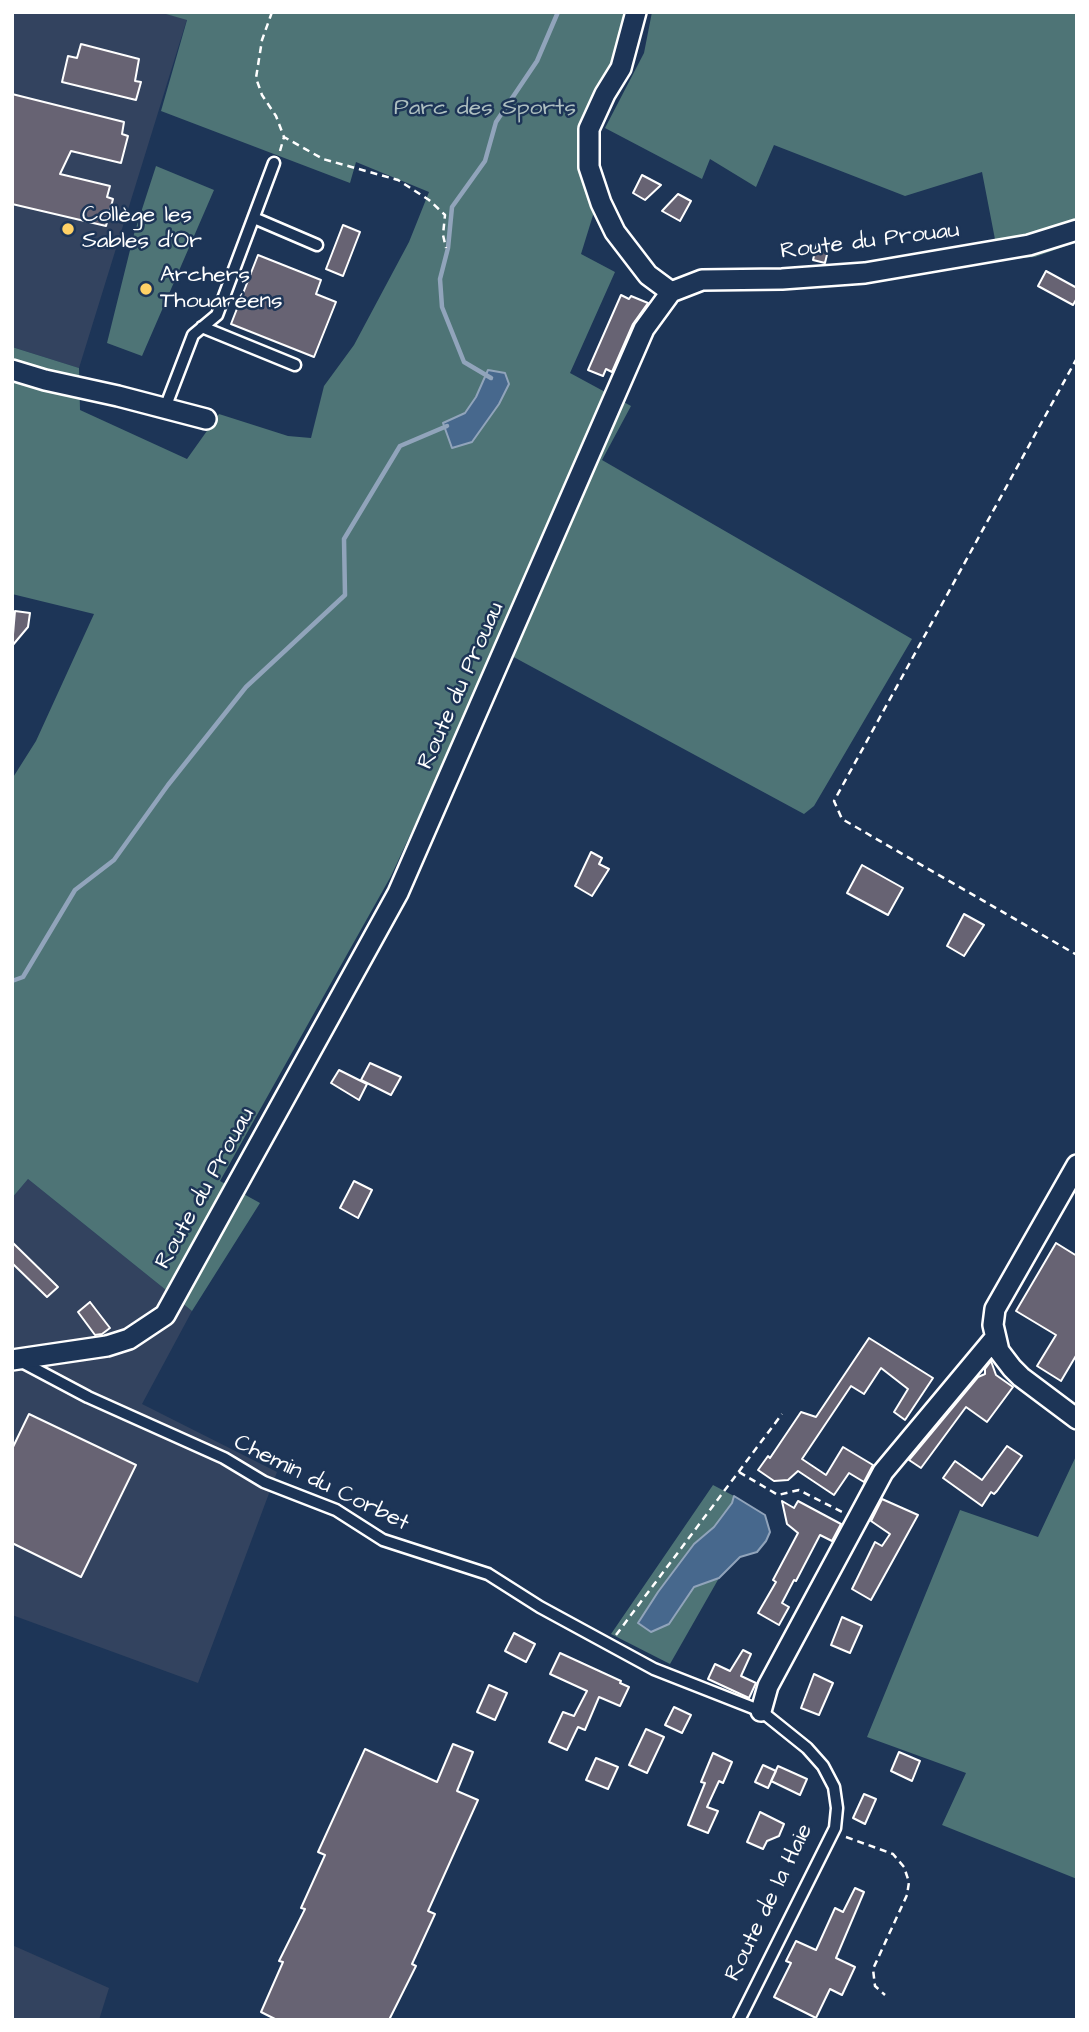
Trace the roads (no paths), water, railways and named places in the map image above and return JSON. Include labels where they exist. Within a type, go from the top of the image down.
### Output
[{"type":"street","points":[[636,12],[621,68],[589,129],[589,167],[601,203],[615,232],[648,275],[671,292]]},
{"type":"street","name":"Route du Prouau","points":[[14,1360],[107,1346],[129,1339],[164,1315],[398,893],[644,329],[671,292],[702,280],[782,279],[865,273],[1029,245],[1077,230]]},
{"type":"street","points":[[12,370],[206,419]]},
{"type":"street","points":[[1077,1165],[995,1309],[993,1325],[994,1339],[999,1350],[1021,1377],[1077,1419]]},
{"type":"street","points":[[761,1712],[768,1686],[883,1472],[994,1339]]},
{"type":"lane","points":[[165,408],[192,335],[217,315],[274,163]]},
{"type":"lane","points":[[254,218],[317,245]]},
{"type":"lane","points":[[202,327],[295,365]]},
{"type":"lane","name":"Chemin du Corbet","points":[[14,1360],[52,1376],[88,1397],[224,1458],[264,1482],[336,1510],[383,1540],[488,1574],[540,1607],[654,1669],[761,1712]]},
{"type":"lane","name":"Route de la Haie","points":[[740,2020],[835,1829],[837,1808],[834,1787],[823,1766],[807,1748],[761,1712]]},
{"type":"waterway","points":[[491,378],[464,362],[442,307],[440,279],[448,248],[452,207],[485,161],[496,122],[537,61],[558,12]]},
{"type":"waterway","points":[[12,981],[23,977],[75,890],[114,860],[168,785],[246,687],[345,595],[344,539],[400,446],[447,426]]},
{"type":"place","name":"Collège les Sables d'Or","points":[[68,229]]},
{"type":"place","name":"Archers Thouaréens","points":[[146,289]]},
{"type":"park label","name":"Parc des Sports","points":[[485,109]]}]
